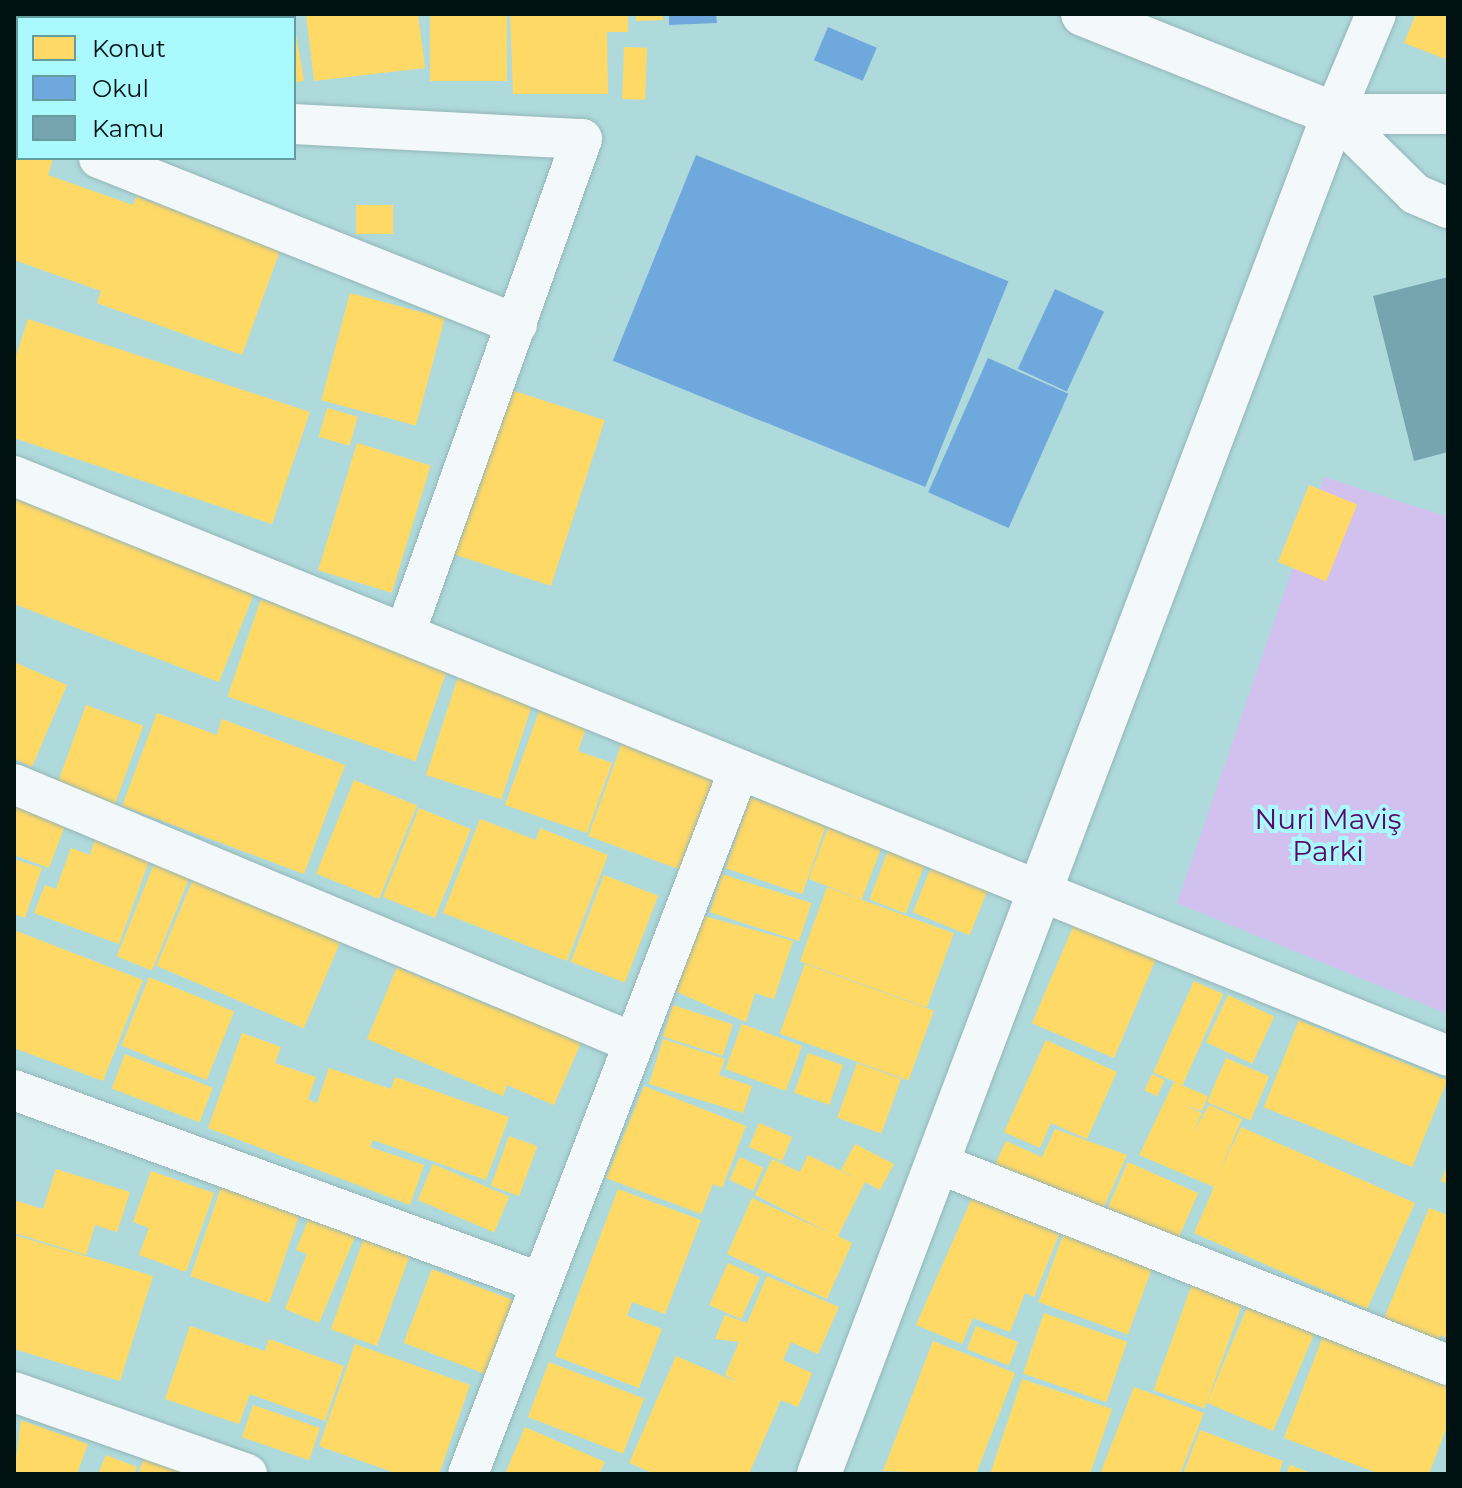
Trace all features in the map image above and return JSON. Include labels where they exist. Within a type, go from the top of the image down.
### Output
[{"type":"street","points":[[1083,14],[1334,114],[1448,114]]},
{"type":"street","points":[[819,1474],[1044,889],[1334,114],[1376,14]]},
{"type":"street","points":[[1334,114],[1415,194],[1448,208]]},
{"type":"street","points":[[296,124],[582,139],[405,633]]},
{"type":"street","points":[[104,160],[517,324]]},
{"type":"street","points":[[14,476],[739,770],[1044,889],[1448,1056]]},
{"type":"street","points":[[468,1474],[739,770]]},
{"type":"street","points":[[14,784],[634,1043]]},
{"type":"street","points":[[14,1090],[541,1283]]},
{"type":"street","points":[[937,1163],[1448,1365]]},
{"type":"street","points":[[14,1392],[247,1474]]},
{"type":"green space","name":"Nuri Maviş Parki","points":[[1324,477],[1448,517],[1448,1014],[1177,903]]},
{"type":"building: Konut","points":[[14,14],[72,14],[16,16],[16,40]]},
{"type":"building: Konut","points":[[76,14],[149,14],[149,16]]},
{"type":"building: Konut","points":[[152,14],[228,14],[228,16]]},
{"type":"building: Konut","points":[[229,14],[295,14],[295,16]]},
{"type":"building: Konut","points":[[306,14],[418,14],[425,68],[314,81]]},
{"type":"building: Konut","points":[[430,14],[507,14],[507,81],[430,81]]},
{"type":"building: Konut","points":[[510,14],[628,14],[628,32],[607,32],[608,94],[513,94]]},
{"type":"building: Konut","points":[[636,14],[662,14],[663,20],[636,21]]},
{"type":"building: Konut","points":[[1416,14],[1448,14],[1448,60],[1404,43]]},
{"type":"building: Konut","points":[[296,35],[304,81],[296,82]]},
{"type":"building: Konut","points":[[624,47],[647,48],[645,100],[622,99]]},
{"type":"building: Konut","points":[[14,145],[16,160],[53,160],[48,175],[133,205],[136,196],[281,248],[242,355],[97,303],[101,291],[14,260]]},
{"type":"building: Konut","points":[[356,205],[393,205],[393,234],[356,234]]},
{"type":"building: Konut","points":[[350,293],[445,318],[416,426],[321,400]]},
{"type":"building: Konut","points":[[28,319],[310,412],[272,524],[14,438],[14,362]]},
{"type":"building: Konut","points":[[502,387],[605,420],[551,586],[448,552]]},
{"type":"building: Konut","points":[[327,408],[358,417],[349,446],[319,437]]},
{"type":"building: Konut","points":[[357,443],[431,466],[392,593],[318,570]]},
{"type":"building: Konut","points":[[1309,485],[1357,504],[1326,581],[1278,562]]},
{"type":"building: Konut","points":[[14,498],[255,591],[219,682],[14,604]]},
{"type":"building: Konut","points":[[261,599],[449,664],[416,761],[227,696]]},
{"type":"building: Konut","points":[[14,662],[67,685],[32,767],[14,759]]},
{"type":"building: Konut","points":[[458,677],[533,701],[501,799],[426,775]]},
{"type":"building: Konut","points":[[86,705],[143,726],[114,808],[56,787]]},
{"type":"building: Konut","points":[[540,709],[587,725],[578,751],[612,763],[587,833],[505,805]]},
{"type":"building: Konut","points":[[157,713],[217,735],[222,719],[345,765],[304,874],[122,806]]},
{"type":"building: Konut","points":[[622,743],[715,777],[681,870],[588,836]]},
{"type":"building: Konut","points":[[354,780],[417,805],[379,899],[316,874]]},
{"type":"building: Konut","points":[[750,797],[827,823],[802,894],[726,868]]},
{"type":"building: Konut","points":[[14,804],[66,823],[49,868],[14,855]]},
{"type":"building: Konut","points":[[419,808],[471,829],[435,918],[383,897]]},
{"type":"building: Konut","points":[[480,819],[536,840],[540,828],[608,855],[567,961],[443,913]]},
{"type":"building: Konut","points":[[831,820],[884,840],[862,899],[808,879]]},
{"type":"building: Konut","points":[[97,833],[152,853],[119,944],[34,913],[45,885],[56,889],[71,848],[90,855]]},
{"type":"building: Konut","points":[[893,838],[929,852],[906,914],[869,900]]},
{"type":"building: Konut","points":[[14,859],[42,868],[25,918],[14,914]]},
{"type":"building: Konut","points":[[156,859],[191,873],[152,971],[117,956]]},
{"type":"building: Konut","points":[[932,865],[989,888],[969,935],[913,912]]},
{"type":"building: Konut","points":[[197,870],[344,933],[304,1028],[156,966]]},
{"type":"building: Konut","points":[[722,874],[811,903],[799,941],[710,912]]},
{"type":"building: Konut","points":[[604,875],[658,896],[625,983],[571,962]]},
{"type":"building: Konut","points":[[827,887],[954,933],[927,1007],[800,961]]},
{"type":"building: Konut","points":[[701,915],[793,941],[774,999],[755,993],[746,1022],[677,992]]},
{"type":"building: Konut","points":[[1075,922],[1157,957],[1114,1058],[1032,1023]]},
{"type":"building: Konut","points":[[14,930],[143,980],[103,1081],[14,1048]]},
{"type":"building: Konut","points":[[805,964],[934,1011],[908,1080],[780,1034]]},
{"type":"building: Konut","points":[[397,967],[497,1009],[502,996],[586,1031],[554,1105],[507,1085],[503,1096],[367,1039]]},
{"type":"building: Konut","points":[[149,977],[234,1011],[207,1080],[121,1046]]},
{"type":"building: Konut","points":[[1194,981],[1223,994],[1183,1085],[1153,1072]]},
{"type":"building: Konut","points":[[1228,995],[1274,1017],[1252,1064],[1206,1042]]},
{"type":"building: Konut","points":[[673,1005],[733,1024],[723,1056],[663,1036]]},
{"type":"building: Konut","points":[[1299,1020],[1447,1080],[1412,1167],[1264,1107]]},
{"type":"building: Konut","points":[[742,1024],[802,1046],[786,1091],[726,1069]]},
{"type":"building: Konut","points":[[242,1033],[281,1047],[275,1063],[316,1077],[308,1099],[317,1103],[329,1068],[391,1089],[395,1077],[509,1117],[486,1180],[373,1140],[370,1147],[424,1165],[410,1205],[208,1128]]},
{"type":"building: Konut","points":[[663,1039],[725,1059],[719,1075],[752,1086],[743,1113],[649,1084]]},
{"type":"building: Konut","points":[[1046,1040],[1117,1072],[1087,1139],[1051,1123],[1040,1148],[1004,1132]]},
{"type":"building: Konut","points":[[808,1053],[843,1065],[829,1105],[794,1093]]},
{"type":"building: Konut","points":[[125,1054],[213,1088],[199,1122],[112,1089]]},
{"type":"building: Konut","points":[[1226,1058],[1269,1076],[1251,1121],[1207,1102]]},
{"type":"building: Konut","points":[[857,1063],[901,1079],[881,1134],[837,1118]]},
{"type":"building: Konut","points":[[1152,1074],[1165,1080],[1157,1096],[1144,1090]]},
{"type":"building: Konut","points":[[1174,1082],[1208,1096],[1202,1111],[1184,1105],[1202,1113],[1193,1133],[1209,1105],[1242,1119],[1218,1175],[1241,1127],[1415,1203],[1367,1309],[1194,1233],[1214,1187],[1139,1155]]},
{"type":"building: Konut","points":[[644,1086],[746,1126],[722,1188],[713,1184],[701,1214],[606,1178]]},
{"type":"building: Konut","points":[[759,1123],[792,1137],[782,1161],[749,1147]]},
{"type":"building: Konut","points":[[1055,1129],[1127,1155],[1099,1218],[993,1169],[1006,1141],[1042,1157]]},
{"type":"building: Konut","points":[[509,1136],[537,1146],[519,1196],[491,1186]]},
{"type":"building: Konut","points":[[855,1144],[894,1164],[880,1190],[865,1182],[838,1236],[852,1243],[827,1299],[727,1254],[752,1198],[832,1234],[755,1195],[772,1159],[800,1172],[808,1155],[862,1181],[841,1170]]},
{"type":"building: Konut","points":[[740,1157],[764,1168],[753,1191],[729,1180]]},
{"type":"building: Konut","points":[[1128,1162],[1198,1193],[1178,1239],[1108,1208]]},
{"type":"building: Konut","points":[[433,1164],[509,1196],[494,1232],[418,1200]]},
{"type":"building: Konut","points":[[1448,1164],[1448,1184],[1441,1181]]},
{"type":"building: Konut","points":[[56,1169],[130,1192],[117,1232],[95,1225],[86,1255],[14,1233],[14,1200],[43,1209]]},
{"type":"building: Konut","points":[[151,1171],[214,1193],[186,1272],[139,1255],[149,1228],[133,1222]]},
{"type":"building: Konut","points":[[225,1176],[303,1203],[269,1303],[190,1276]]},
{"type":"building: Konut","points":[[618,1189],[701,1220],[665,1314],[632,1302],[627,1316],[662,1329],[639,1388],[555,1356]]},
{"type":"building: Konut","points":[[972,1198],[1060,1232],[1034,1297],[1025,1293],[1010,1332],[973,1318],[962,1344],[916,1325]]},
{"type":"building: Konut","points":[[1429,1208],[1448,1215],[1448,1339],[1440,1335],[1435,1347],[1381,1326]]},
{"type":"building: Konut","points":[[311,1213],[357,1232],[319,1323],[285,1309],[307,1254],[296,1250]]},
{"type":"building: Konut","points":[[1067,1224],[1156,1256],[1128,1334],[1039,1302]]},
{"type":"building: Konut","points":[[14,1235],[153,1276],[120,1381],[14,1349]]},
{"type":"building: Konut","points":[[364,1238],[410,1255],[377,1346],[331,1329]]},
{"type":"building: Konut","points":[[728,1263],[760,1277],[741,1319],[709,1305]]},
{"type":"building: Konut","points":[[432,1269],[525,1305],[497,1379],[404,1343]]},
{"type":"building: Konut","points":[[767,1276],[839,1307],[818,1354],[791,1342],[783,1360],[812,1373],[798,1407],[781,1400],[749,1474],[655,1474],[629,1463],[676,1356],[739,1383],[725,1375],[739,1342],[715,1339],[725,1315],[747,1323]]},
{"type":"building: Konut","points":[[1194,1279],[1245,1297],[1204,1408],[1154,1390]]},
{"type":"building: Konut","points":[[1252,1296],[1318,1324],[1273,1431],[1207,1403]]},
{"type":"building: Konut","points":[[1044,1313],[1127,1342],[1106,1402],[1023,1374]]},
{"type":"building: Konut","points":[[190,1326],[265,1351],[269,1339],[344,1366],[325,1421],[250,1394],[239,1424],[165,1399]]},
{"type":"building: Konut","points":[[976,1326],[1018,1342],[1009,1365],[967,1349]]},
{"type":"building: Konut","points":[[1325,1331],[1448,1378],[1448,1424],[1429,1474],[1380,1474],[1284,1438]]},
{"type":"building: Konut","points":[[933,1341],[1015,1373],[976,1474],[883,1471]]},
{"type":"building: Konut","points":[[355,1344],[470,1385],[439,1474],[398,1474],[319,1446]]},
{"type":"building: Konut","points":[[549,1362],[644,1399],[623,1454],[528,1417]]},
{"type":"building: Konut","points":[[1022,1379],[1112,1409],[1090,1474],[990,1474]]},
{"type":"building: Konut","points":[[1134,1387],[1204,1413],[1180,1474],[1100,1474]]},
{"type":"building: Konut","points":[[253,1405],[320,1428],[309,1460],[242,1437]]},
{"type":"building: Konut","points":[[21,1420],[88,1444],[77,1474],[14,1474]]},
{"type":"building: Konut","points":[[525,1427],[605,1462],[599,1474],[505,1474]]},
{"type":"building: Konut","points":[[1200,1430],[1283,1461],[1279,1474],[1183,1474]]},
{"type":"building: Konut","points":[[106,1455],[137,1467],[134,1474],[98,1474]]},
{"type":"building: Konut","points":[[145,1456],[190,1474],[138,1474]]},
{"type":"building: Konut","points":[[1290,1465],[1313,1474],[1286,1474]]},
{"type":"building: Okul","points":[[669,14],[716,14],[717,23],[669,25]]},
{"type":"building: Okul","points":[[828,27],[877,48],[863,81],[814,60]]},
{"type":"building: Okul","points":[[696,155],[1008,281],[925,487],[613,361]]},
{"type":"building: Okul","points":[[1055,289],[1104,312],[1067,392],[1018,369]]},
{"type":"building: Okul","points":[[988,358],[1068,394],[1009,528],[928,492]]},
{"type":"building: Kamu","points":[[1448,277],[1448,452],[1414,461],[1373,296]]}]
